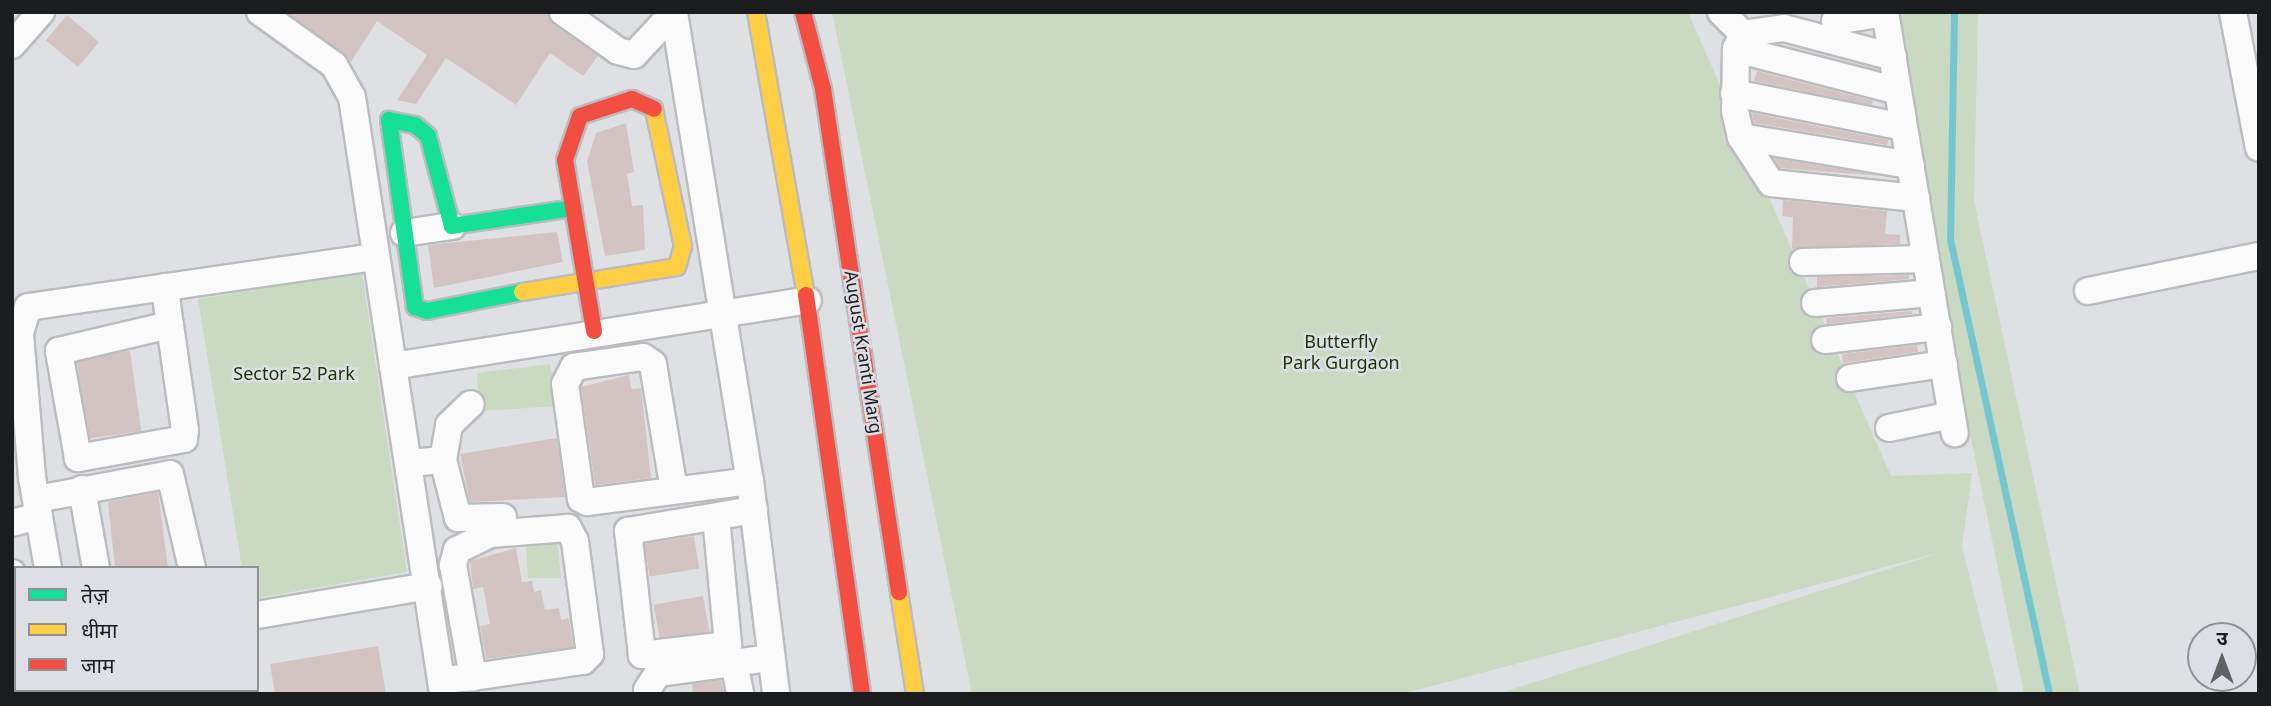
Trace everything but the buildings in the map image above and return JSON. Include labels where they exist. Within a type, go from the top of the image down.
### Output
[{"type":"main road","points":[[756,12],[808,300],[862,694]]},
{"type":"main road","name":"August Kranti Marg","points":[[803,12],[823,89],[915,694]]},
{"type":"main road","points":[[574,208],[452,226],[428,136],[415,125],[391,120],[404,233],[420,310],[588,279],[677,267],[683,258],[659,111],[646,100],[580,116],[565,160],[588,279],[594,331]]},
{"type":"street","points":[[12,45],[41,12]]},
{"type":"street","points":[[260,12],[347,80],[373,257],[429,586],[442,687],[473,677],[590,654],[575,541],[568,528],[490,534],[457,550],[453,565],[473,677]]},
{"type":"street","points":[[563,12],[618,51],[634,55],[674,13]]},
{"type":"street","points":[[1721,12],[1742,32],[1898,91]]},
{"type":"street","points":[[2233,12],[2259,148]]},
{"type":"street","points":[[674,13],[750,481],[776,694]]},
{"type":"street","points":[[1742,32],[1836,25],[1885,13],[1954,424],[1889,428]]},
{"type":"street","points":[[1836,25],[1892,57]]},
{"type":"street","points":[[1742,32],[1734,93],[1741,137],[1764,179],[1782,188],[1916,198]]},
{"type":"street","points":[[1734,93],[1904,127]]},
{"type":"street","points":[[1741,137],[1910,165]]},
{"type":"street","points":[[404,233],[452,226]]},
{"type":"street","points":[[2088,291],[2259,256]]},
{"type":"street","points":[[48,566],[30,493],[20,333],[28,307],[373,257]]},
{"type":"street","points":[[1803,262],[1926,259]]},
{"type":"street","points":[[164,287],[170,326],[184,439],[78,458],[59,351],[170,326]]},
{"type":"street","points":[[1815,303],[1932,293]]},
{"type":"street","points":[[393,366],[594,331],[808,300]]},
{"type":"street","points":[[1825,340],[1938,327]]},
{"type":"street","points":[[674,490],[653,364],[643,357],[574,367],[565,384],[581,499],[674,490],[750,481]]},
{"type":"street","points":[[1850,378],[1944,364]]},
{"type":"street","points":[[471,404],[449,425],[443,460],[458,518],[470,522],[549,510]]},
{"type":"street","points":[[409,463],[443,460]]},
{"type":"street","points":[[30,493],[82,489],[170,474],[192,566]]},
{"type":"street","points":[[82,489],[96,566]]},
{"type":"street","points":[[12,523],[30,493]]},
{"type":"street","points":[[716,517],[729,645],[642,655],[628,531],[754,510]]},
{"type":"street","points":[[259,615],[429,586]]},
{"type":"street","points":[[647,690],[657,673],[771,658]]},
{"type":"street","points":[[734,662],[740,694]]},
{"type":"green space","name":"Butterfly Park Gurgaon","points":[[832,12],[1688,12],[1891,476],[1972,473],[1962,547],[1999,694],[1497,694],[1942,552],[1401,694],[972,694]]},
{"type":"green space","points":[[1893,12],[1978,12],[1974,201],[2080,694],[2024,694],[1931,246]]},
{"type":"green space","name":"Sector 52 Park","points":[[362,273],[407,572],[259,598],[259,566],[242,566],[198,299]]},
{"type":"green space","points":[[550,364],[558,406],[479,411],[477,373]]},
{"type":"green space","points":[[557,540],[561,578],[528,578],[526,544]]},
{"type":"waterway","points":[[1954,12],[1950,239],[2049,694]]},
{"type":"traffic: fast","points":[[522,292],[427,311],[415,307],[389,120],[415,125],[428,136],[452,226],[574,208]]},
{"type":"traffic: slow","points":[[756,12],[806,295]]},
{"type":"traffic: slow","points":[[522,292],[677,267],[683,246],[654,109]]},
{"type":"traffic: slow","points":[[899,592],[915,694]]},
{"type":"traffic: jam","points":[[803,12],[823,89],[899,592]]},
{"type":"traffic: jam","points":[[594,331],[565,160],[580,116],[632,99],[654,109]]},
{"type":"traffic: jam","points":[[806,295],[862,694]]}]
